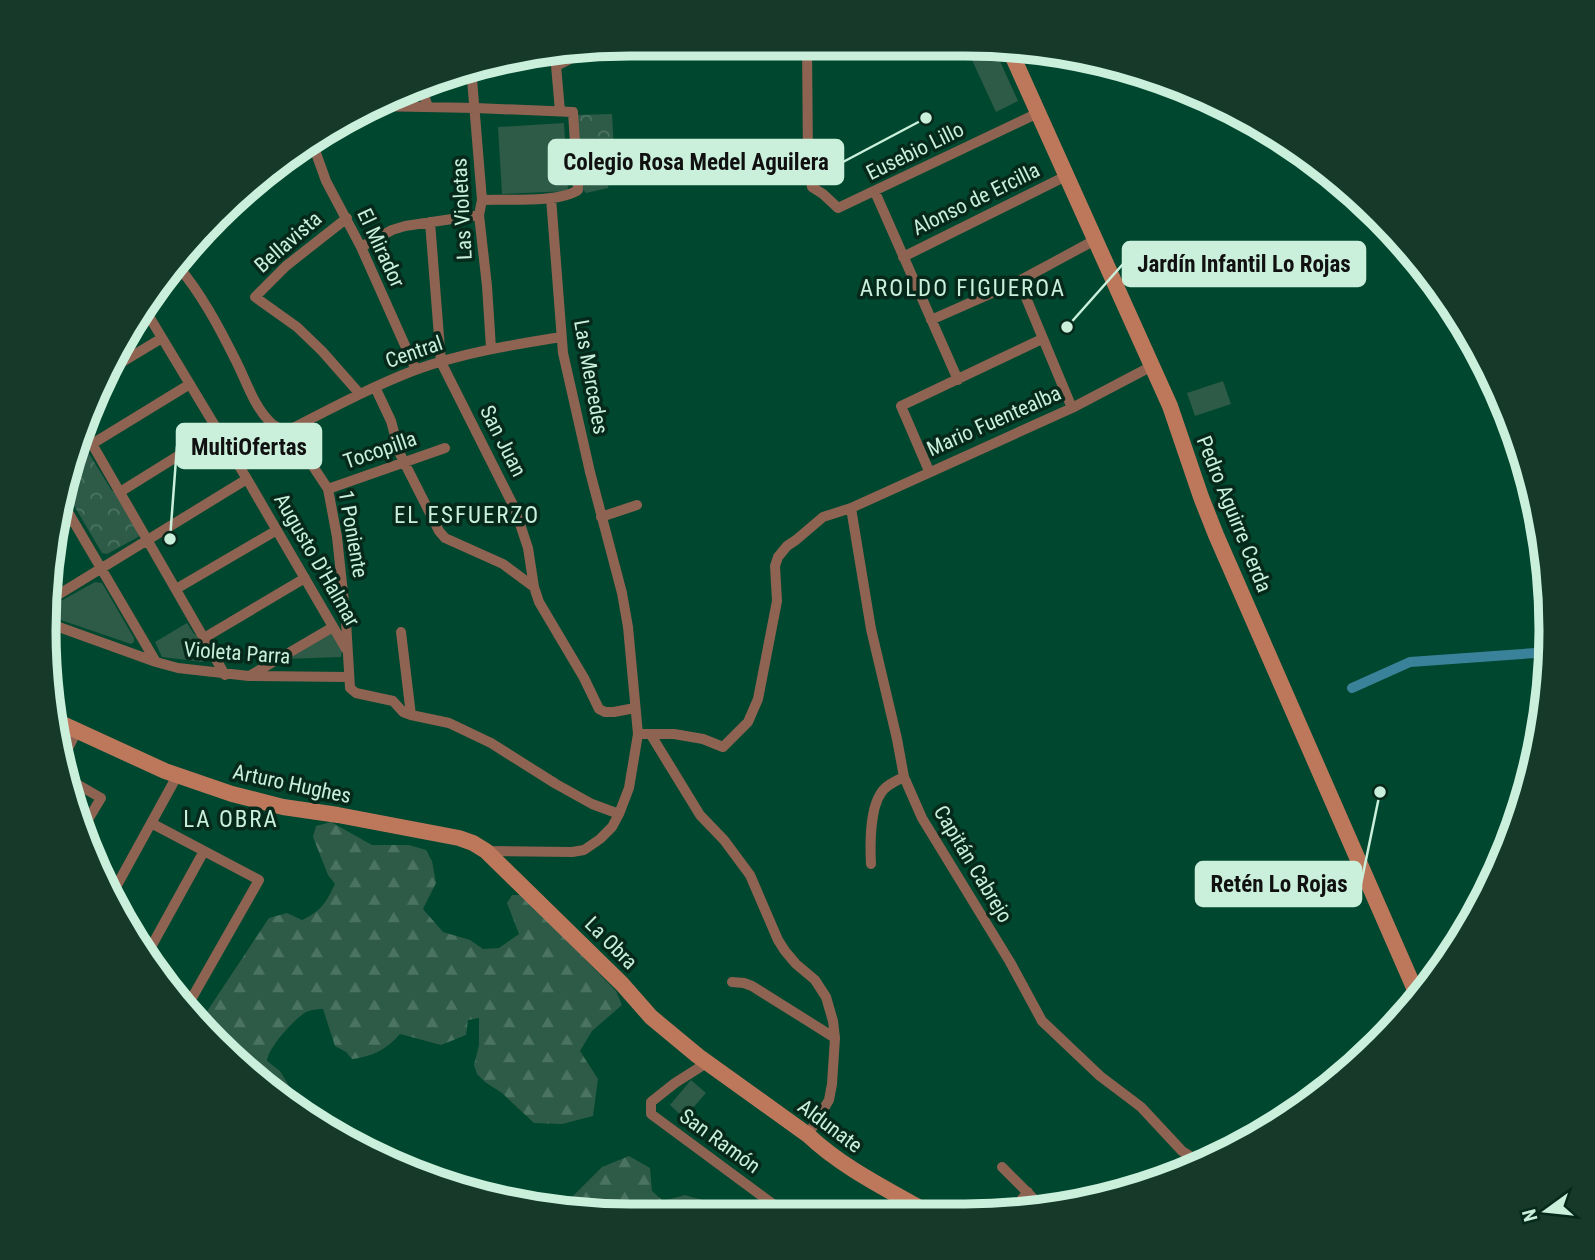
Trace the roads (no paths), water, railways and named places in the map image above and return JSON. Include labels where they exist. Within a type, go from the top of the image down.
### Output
[{"type":"street","name":"Eusebio Lillo","points":[[807,56],[808,162],[812,187],[838,208],[1038,113]]},
{"type":"street","name":"Pedro Aguirre Cerda","points":[[1013,58],[1170,406],[1216,535],[1414,987]]},
{"type":"street","points":[[556,66],[569,59]]},
{"type":"street","points":[[556,61],[560,111]]},
{"type":"street","name":"Las Violetas","points":[[472,78],[482,200],[479,215],[491,348]]},
{"type":"street","points":[[424,95],[428,107]]},
{"type":"street","points":[[396,106],[573,112],[578,190],[572,194],[551,198],[482,200]]},
{"type":"street","name":"El Mirador","points":[[315,150],[326,181],[360,247],[416,370]]},
{"type":"street","name":"Alonso de Ercilla","points":[[904,257],[1066,176]]},
{"type":"street","points":[[875,192],[958,380]]},
{"type":"street","name":"Las Mercedes","points":[[551,198],[563,354],[626,616],[638,734],[629,788],[619,814]]},
{"type":"street","points":[[360,247],[392,230],[479,215]]},
{"type":"street","name":"Bellavista","points":[[346,218],[286,266],[255,297],[297,327],[359,393]]},
{"type":"street","name":"San Juan","points":[[429,222],[441,362],[515,509],[528,548],[534,587],[547,616],[599,709],[614,712],[635,708]]},
{"type":"street","points":[[931,320],[1019,281],[1095,240]]},
{"type":"street","name":"1 Poniente","points":[[182,272],[197,293],[266,417],[278,428],[289,430],[328,489],[337,537],[349,677]]},
{"type":"street","points":[[1019,281],[1072,408]]},
{"type":"street","name":"Augusto D'Halmar","points":[[150,316],[348,652]]},
{"type":"street","name":"Central","points":[[289,430],[359,393],[416,370],[491,348],[561,337]]},
{"type":"street","points":[[123,361],[162,338]]},
{"type":"street","points":[[929,471],[901,406],[1042,339]]},
{"type":"street","name":"Mario Fuentealba","points":[[651,735],[674,734],[703,739],[723,747],[748,722],[758,699],[777,601],[775,566],[778,557],[823,516],[850,508],[1072,408],[1152,366]]},
{"type":"street","points":[[92,444],[190,384]]},
{"type":"street","points":[[375,387],[386,407],[400,454],[444,538],[503,564],[534,587]]},
{"type":"street","points":[[120,492],[218,431]]},
{"type":"street","points":[[89,438],[225,675]]},
{"type":"street","name":"Tocopilla","points":[[328,489],[445,448]]},
{"type":"street","points":[[57,595],[247,480]]},
{"type":"street","points":[[601,517],[638,505]]},
{"type":"street","name":"Capitán Cabrejo","points":[[850,508],[871,629],[904,777],[922,818],[1010,962],[1042,1021],[1100,1076],[1141,1107],[1182,1151],[1192,1157]]},
{"type":"street","points":[[68,513],[156,662]]},
{"type":"street","points":[[66,522],[72,519]]},
{"type":"street","points":[[176,589],[277,530]]},
{"type":"street","points":[[204,638],[305,578]]},
{"type":"street","name":"Violeta Parra","points":[[56,626],[178,668],[225,675],[349,677]]},
{"type":"street","points":[[249,676],[333,627]]},
{"type":"street","points":[[401,632],[411,715]]},
{"type":"street","points":[[349,677],[350,688],[356,693],[393,701],[409,698]]},
{"type":"street","points":[[393,701],[403,712],[449,723],[474,734],[592,804],[619,814],[612,827],[584,850],[551,853],[486,851]]},
{"type":"street","name":"Arturo Hughes","points":[[64,724],[177,776],[270,804],[459,838],[486,851]]},
{"type":"street","points":[[68,747],[77,730]]},
{"type":"street","points":[[638,734],[651,735],[700,815],[724,840],[750,875],[785,951],[815,980],[826,997],[833,1021],[834,1065],[829,1100],[808,1135]]},
{"type":"street","points":[[116,886],[177,776]]},
{"type":"street","points":[[871,864],[872,819],[880,793],[904,777]]},
{"type":"street","points":[[78,785],[100,798],[88,819]]},
{"type":"street","points":[[151,823],[258,880],[193,996]]},
{"type":"street","points":[[152,947],[204,851]]},
{"type":"street","name":"La Obra","points":[[486,851],[622,984],[651,1017],[708,1062]]},
{"type":"street","points":[[732,982],[752,986],[835,1038]]},
{"type":"street","name":"San Ramón","points":[[708,1062],[651,1102],[651,1114],[773,1204]]},
{"type":"street","name":"Aldunate","points":[[708,1062],[865,1178],[912,1204]]},
{"type":"street","points":[[1002,1167],[1035,1200]]},
{"type":"street","points":[[1020,1201],[1028,1192]]},
{"type":"street","points":[[897,1204],[901,1198]]},
{"type":"waterway","points":[[1352,688],[1410,662],[1538,653]]},
{"type":"place","name":"Colegio Rosa Medel Aguilera","points":[[926,118]]},
{"type":"place","name":"Jardín Infantil Lo Rojas","points":[[1067,327]]},
{"type":"place","name":"MultiOfertas","points":[[170,539]]},
{"type":"place","name":"Retén Lo Rojas","points":[[1380,792]]},
{"type":"district","name":"AROLDO FIGUEROA","points":[[963,288]]},
{"type":"district","name":"EL ESFUERZO","points":[[467,515]]},
{"type":"district","name":"LA OBRA","points":[[231,819]]}]
